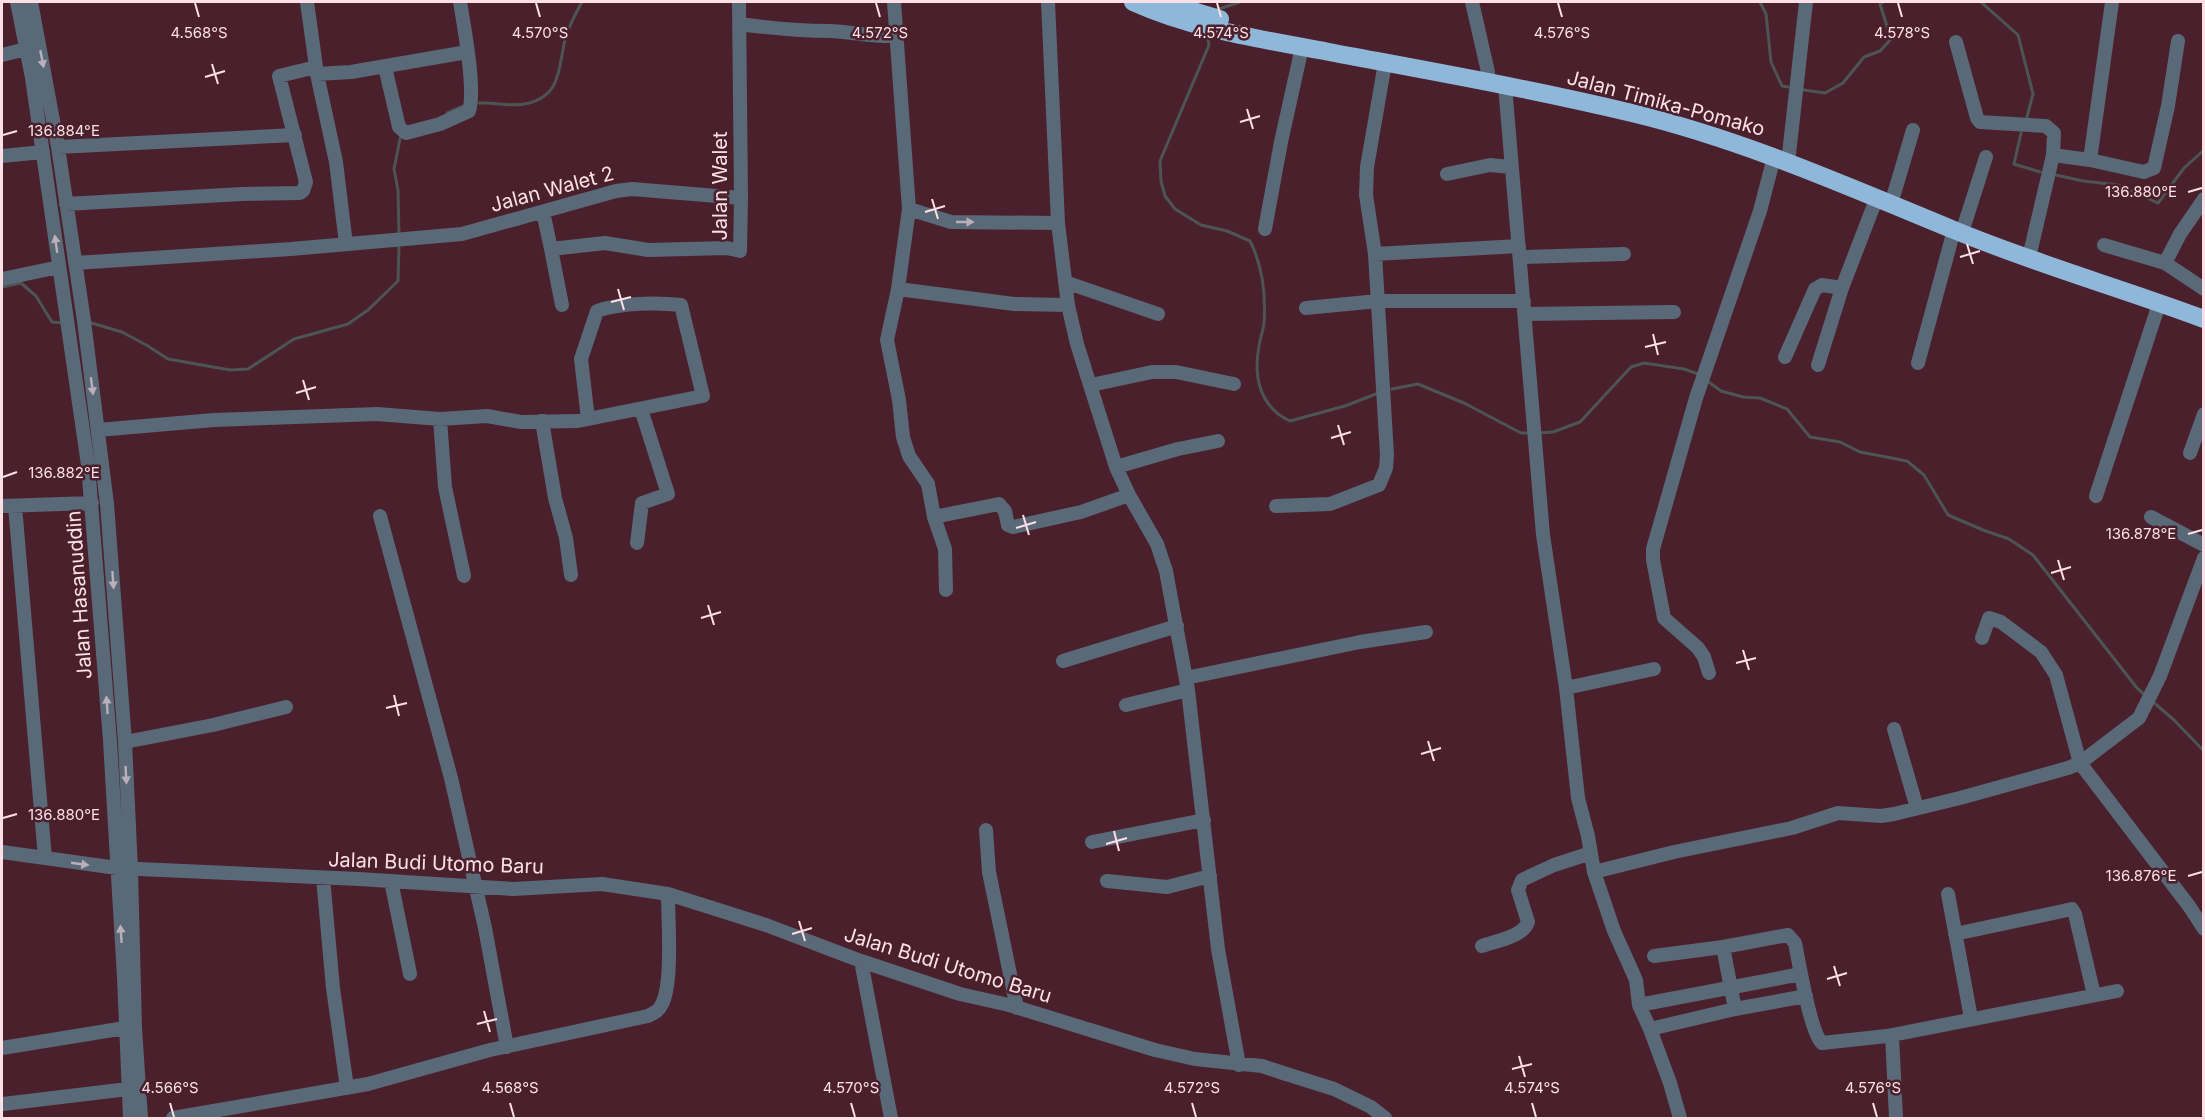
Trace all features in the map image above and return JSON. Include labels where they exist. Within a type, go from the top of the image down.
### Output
[{"type":"highway","name":"Jalan Timika-Pomako","points":[[1133,2],[1190,24],[1636,114],[1781,155]]},
{"type":"highway","name":"Jalan Timika-Pomako","points":[[1161,2],[1231,22],[1488,72],[1640,105],[1712,126],[1959,226],[2159,304],[2204,319]]},
{"type":"highway","name":"Jalan Timika-Pomako","points":[[1959,226],[2204,310]]},
{"type":"street","name":"Jalan Hasanuddin","points":[[17,2],[43,152],[83,423],[92,503],[110,741],[125,1028],[141,1119]]},
{"type":"street","name":"Jalan Hasanuddin","points":[[31,2],[58,147],[85,324],[109,528],[125,742],[131,869],[132,1066],[128,1089],[130,1119]]},
{"type":"street","points":[[307,2],[317,70],[336,162],[346,244]]},
{"type":"street","points":[[385,67],[403,130],[440,124],[469,111],[471,103],[467,52],[460,2]]},
{"type":"street","name":"Jalan Walet","points":[[550,249],[605,243],[648,250],[727,248],[740,251],[739,2]]},
{"type":"street","points":[[894,2],[909,209],[898,288],[886,340],[903,437],[909,456],[928,484],[934,517],[945,549],[946,590]]},
{"type":"street","points":[[1048,2],[1058,223],[1068,305],[1077,344],[1116,467],[1159,550],[1177,626],[1187,684],[1218,949],[1239,1065]]},
{"type":"street","points":[[1472,2],[1488,72]]},
{"type":"street","points":[[1709,673],[1704,657],[1698,648],[1664,618],[1653,549],[1696,398],[1781,155],[1806,2]]},
{"type":"street","points":[[2090,160],[2112,2]]},
{"type":"street","points":[[739,24],[809,32],[831,31],[880,37],[896,36]]},
{"type":"street","points":[[2053,155],[2090,160],[2144,172],[2154,168],[2168,106],[2178,41]]},
{"type":"street","points":[[1956,42],[1977,118],[1983,124],[2046,126],[2054,133],[2053,155],[2031,249]]},
{"type":"street","points":[[1265,229],[1302,47]]},
{"type":"street","points":[[2,55],[26,49]]},
{"type":"street","points":[[66,204],[300,193],[306,182],[279,76],[317,70],[351,72],[467,52]]},
{"type":"street","points":[[1276,506],[1330,504],[1379,485],[1386,468],[1388,455],[1375,254],[1368,213],[1366,181],[1385,63]]},
{"type":"street","points":[[1505,86],[1546,560],[1566,688],[1578,798],[1594,872],[1614,931],[1636,980],[1639,1005],[1670,1083],[1676,1118]]},
{"type":"street","points":[[1818,365],[1842,288],[1886,196],[1913,130]]},
{"type":"street","points":[[58,147],[295,135]]},
{"type":"street","points":[[2,156],[43,152]]},
{"type":"street","points":[[1918,363],[1959,226],[1986,157]]},
{"type":"street","points":[[1448,174],[1490,165],[1511,167]]},
{"type":"street","name":"Jalan Walet 2","points":[[75,263],[462,234],[616,191],[632,189],[741,198]]},
{"type":"street","points":[[2165,263],[2180,234],[2204,199]]},
{"type":"street","points":[[909,209],[951,222],[1058,223]]},
{"type":"street","points":[[543,212],[562,305]]},
{"type":"street","points":[[2104,245],[2165,263],[2204,289]]},
{"type":"street","points":[[1375,254],[1519,251],[1624,254]]},
{"type":"street","points":[[2,279],[59,267]]},
{"type":"street","points":[[1065,282],[1158,314]]},
{"type":"street","points":[[1785,357],[1815,290],[1822,285],[1842,288]]},
{"type":"street","points":[[898,288],[1014,304],[1068,305]]},
{"type":"street","points":[[1306,308],[1378,301],[1674,312]]},
{"type":"street","points":[[98,430],[214,420],[377,414],[440,419],[487,416],[520,422],[588,419],[703,396],[681,305],[665,303],[613,305],[597,311],[581,359],[588,419]]},
{"type":"street","points":[[2096,496],[2159,304]]},
{"type":"street","points":[[1091,385],[1152,372],[1169,372],[1234,384]]},
{"type":"street","points":[[637,543],[642,503],[668,494],[641,409]]},
{"type":"street","points":[[2190,453],[2204,414]]},
{"type":"street","points":[[440,419],[445,487],[464,576]]},
{"type":"street","points":[[542,421],[555,498],[566,538],[571,575]]},
{"type":"street","points":[[1116,467],[1178,449],[1218,441]]},
{"type":"street","points":[[934,517],[999,504],[1005,511],[1008,525],[1013,527],[1074,513],[1129,495]]},
{"type":"street","points":[[45,858],[8,506],[92,503]]},
{"type":"street","points":[[380,516],[452,778],[476,886],[507,1047]]},
{"type":"street","points":[[2151,517],[2204,545]]},
{"type":"street","points":[[1594,872],[1674,852],[1792,828],[1838,813],[1881,816],[1917,808],[2035,778],[2080,763],[2143,713],[2201,576],[2204,558]]},
{"type":"street","points":[[1982,639],[1989,618],[2001,622],[2041,652],[2056,675],[2080,763],[2204,929]]},
{"type":"street","points":[[1063,661],[1177,626]]},
{"type":"street","points":[[1126,705],[1187,684],[1360,642],[1426,632]]},
{"type":"street","points":[[1566,688],[1654,669]]},
{"type":"street","points":[[125,742],[213,725],[286,707]]},
{"type":"street","points":[[1894,729],[1917,808]]},
{"type":"street","points":[[1092,842],[1204,820]]},
{"type":"street","points":[[986,830],[988,864],[1017,1008]]},
{"type":"street","name":"Jalan Budi Utomo Baru","points":[[2,852],[131,869],[513,889],[602,884],[668,894],[766,925],[861,961],[960,994],[1017,1008],[1155,1050],[1196,1059],[1262,1066],[1334,1089],[1371,1107],[1385,1119]]},
{"type":"street","points":[[1482,946],[1521,932],[1527,926],[1528,922],[1518,890],[1522,880],[1554,865],[1591,852]]},
{"type":"street","points":[[1107,881],[1167,886],[1210,876]]},
{"type":"street","points":[[323,878],[333,988],[347,1088]]},
{"type":"street","points":[[391,881],[410,974]]},
{"type":"street","points":[[173,1119],[347,1088],[657,1012],[662,1004],[666,988],[669,951],[668,894]]},
{"type":"street","points":[[1948,894],[1971,1018]]},
{"type":"street","points":[[1955,933],[2072,909],[2094,995]]},
{"type":"street","points":[[1654,956],[1788,935],[1795,943],[1817,1038],[1822,1043],[1892,1035],[2117,991]]},
{"type":"street","points":[[1723,947],[1735,1010]]},
{"type":"street","points":[[861,961],[891,1119]]},
{"type":"street","points":[[1639,1005],[1801,974]]},
{"type":"street","points":[[1650,1029],[1806,996]]},
{"type":"street","points":[[2,1048],[125,1028]]},
{"type":"street","points":[[1892,1035],[1896,1119]]},
{"type":"street","points":[[3,1104],[128,1089]]},
{"type":"waterway","points":[[479,103],[519,105],[546,95],[556,80],[566,35],[582,2]]},
{"type":"waterway","points":[[1216,10],[1240,2]]},
{"type":"waterway","points":[[1760,2],[1766,14],[1771,62],[1782,86],[1788,87]]},
{"type":"waterway","points":[[1804,90],[1825,93],[1843,83],[1864,57],[1880,51],[1891,39],[1880,4],[1883,2]]},
{"type":"waterway","points":[[1981,2],[2018,35],[2033,94],[2027,117]]},
{"type":"waterway","points":[[1207,34],[1209,45],[1160,161],[1161,181],[1165,196],[1175,209],[1201,225],[1227,231],[1250,241],[1261,271],[1264,292],[1264,323],[1257,358],[1258,380],[1265,399],[1272,408],[1290,421],[1345,406],[1376,394]]},
{"type":"waterway","points":[[447,113],[466,105]]},
{"type":"waterway","points":[[2021,133],[2014,164],[2040,172]]},
{"type":"waterway","points":[[399,235],[398,190],[394,169],[401,134]]},
{"type":"waterway","points":[[2056,175],[2118,185],[2158,203],[2184,168],[2204,150]]},
{"type":"waterway","points":[[88,322],[122,332],[168,359],[230,370],[248,369],[294,339],[348,324],[368,310],[398,281],[399,244]]},
{"type":"waterway","points":[[2,287],[21,283],[36,296],[52,322],[64,323]]},
{"type":"waterway","points":[[1538,433],[1553,432],[1580,422],[1631,367],[1644,363],[1684,369],[1698,374]]},
{"type":"waterway","points":[[1706,380],[1721,391],[1743,397],[1760,398],[1787,409],[1810,437],[1840,442],[1860,452],[1907,461],[1924,475],[1948,515],[2009,539],[2033,555],[2137,688],[2145,695]]},
{"type":"waterway","points":[[1392,389],[1418,384],[1464,403],[1521,433],[1531,433]]},
{"type":"waterway","points":[[2152,701],[2204,751]]}]
